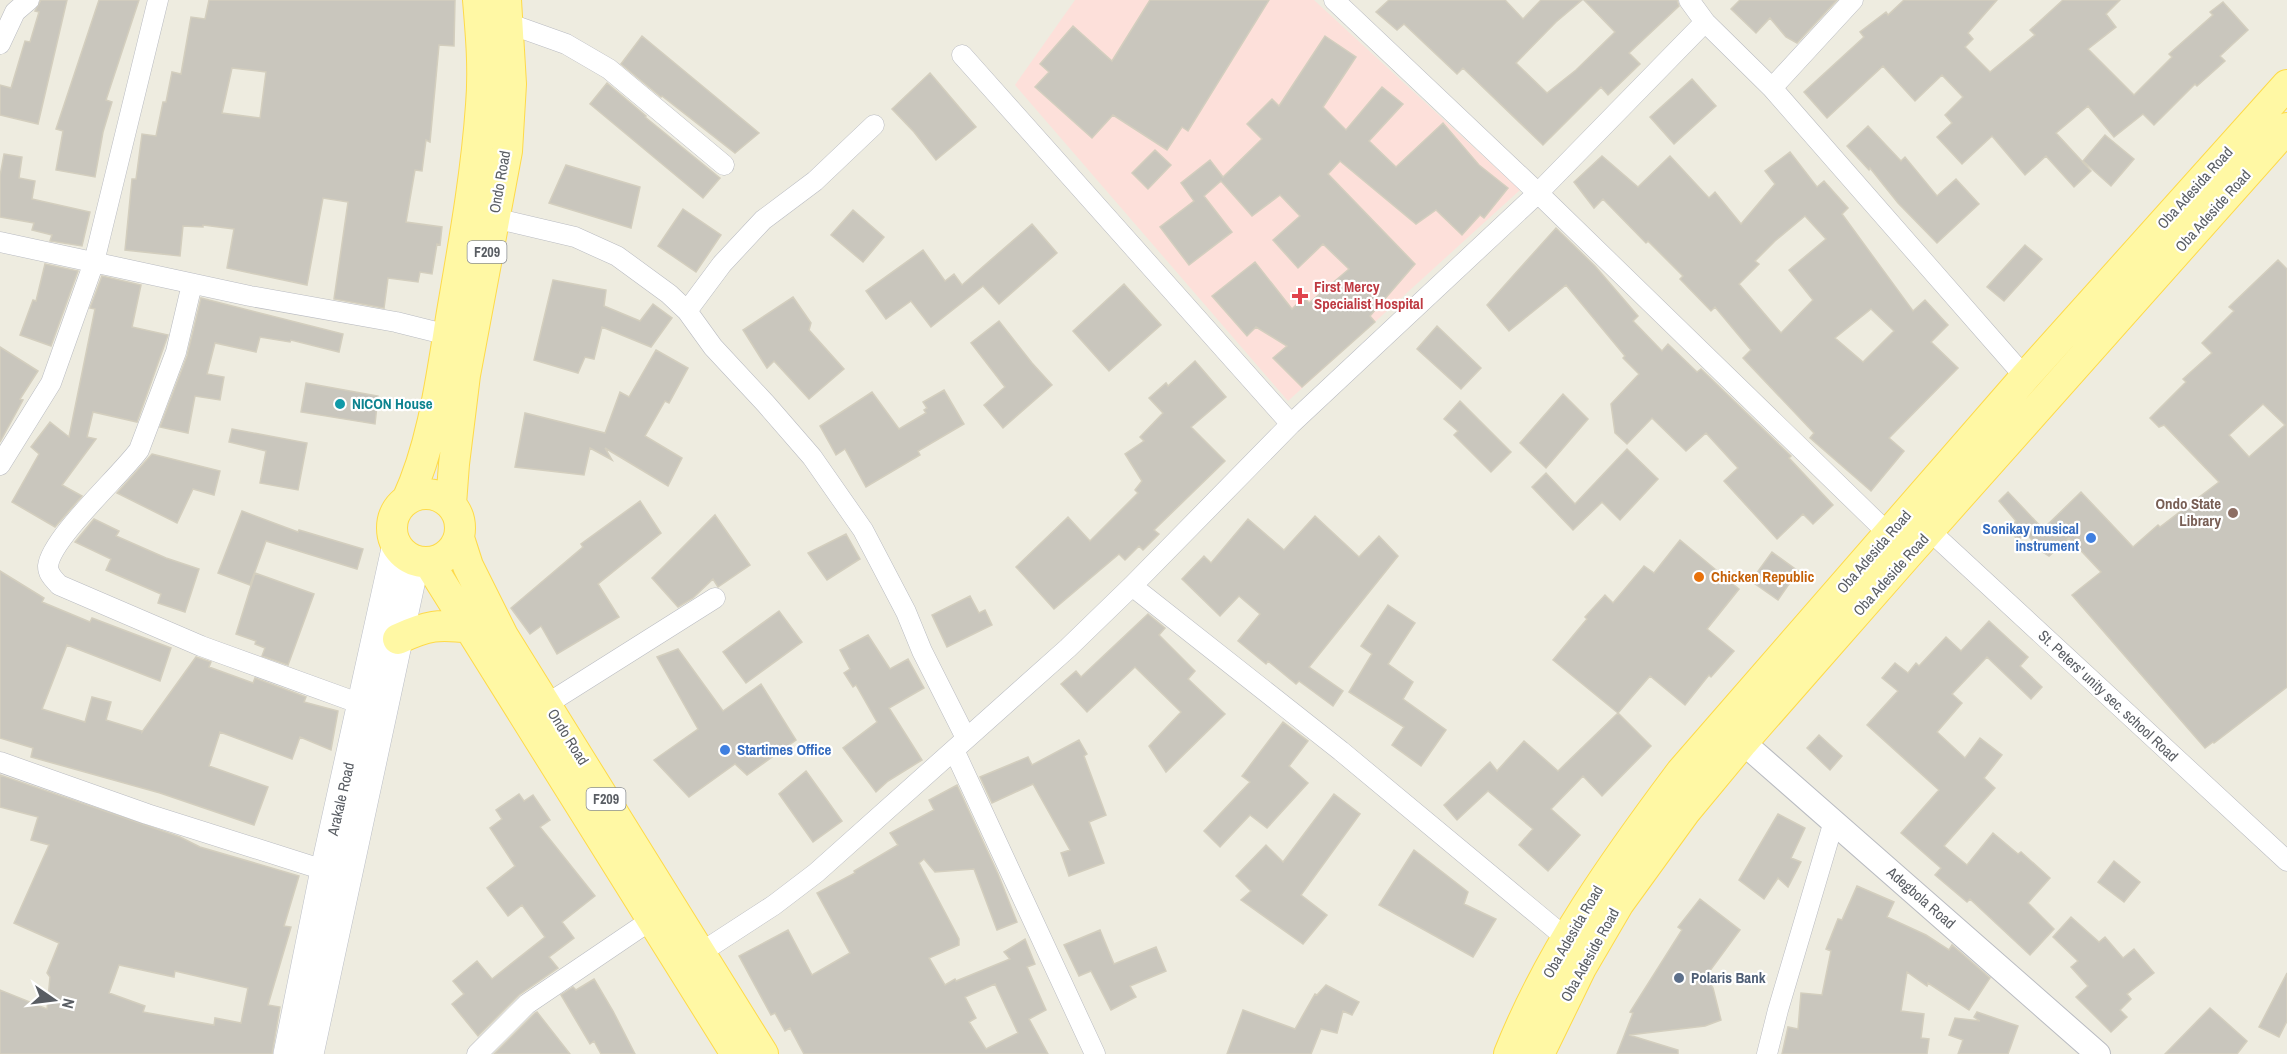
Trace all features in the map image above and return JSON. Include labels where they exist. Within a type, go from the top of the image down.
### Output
[{"type":"main road","name":"Ondo Road","points":[[407,500],[418,476],[432,422],[472,189],[482,103],[482,37],[478,0]]},
{"type":"main road","name":"Ondo Road","points":[[451,504],[453,464],[465,375],[507,151],[511,84],[507,11]]},
{"type":"main road","name":"Oba Adesida Road","points":[[1509,1054],[1566,938],[1641,825],[1681,772],[1732,733],[1899,544],[2025,377],[2287,85]]},
{"type":"main road","name":"Oba Adeside Road","points":[[1899,544],[1929,531],[2287,128]]},
{"type":"main road","points":[[407,500],[418,495],[430,494],[442,497],[451,504]]},
{"type":"main road","name":"F209","points":[[407,500],[398,508],[393,520],[392,532],[414,556]]},
{"type":"main road","name":"F209","points":[[451,504],[458,515],[461,526],[459,538]]},
{"type":"main road","name":"Ondo Road","points":[[459,538],[468,566],[503,636],[547,704],[691,959],[736,1054]]},
{"type":"main road","points":[[414,556],[448,555],[459,538]]},
{"type":"main road","name":"Ondo Road","points":[[414,556],[471,628],[651,920],[691,959],[763,1054]]},
{"type":"main road","name":"Arakale Road","points":[[287,1054],[324,870],[361,704],[414,556]]},
{"type":"main road","name":"Arakale Road","points":[[310,1054],[414,556]]},
{"type":"main road","points":[[398,639],[423,627],[435,625],[471,628]]},
{"type":"main road","name":"Oba Adeside Road","points":[[1539,1054],[1581,968],[1619,903],[1685,812],[1732,733]]},
{"type":"street","points":[[0,44],[15,12],[29,0]]},
{"type":"street","points":[[0,465],[51,383],[94,262],[158,0]]},
{"type":"street","points":[[1334,0],[1538,193],[1899,544]]},
{"type":"street","points":[[1689,0],[1705,21],[1772,88],[2025,377]]},
{"type":"street","points":[[1772,88],[1853,0]]},
{"type":"street","points":[[507,11],[609,69],[724,165]]},
{"type":"street","points":[[691,959],[774,905],[816,873],[1068,648],[1291,424],[1538,193],[1705,21]]},
{"type":"street","points":[[962,56],[1291,424]]},
{"type":"street","points":[[687,311],[722,264],[763,220],[815,181],[874,126]]},
{"type":"street","points":[[494,218],[575,237],[617,256],[669,294],[687,311],[713,347],[812,458],[863,530],[906,612],[960,744],[1095,1054]]},
{"type":"street","points":[[0,242],[192,284],[396,322],[448,335]]},
{"type":"street","points":[[192,284],[176,352],[139,450],[109,482],[62,540],[51,556],[48,566],[50,575],[59,585],[201,646],[361,704]]},
{"type":"street","name":"St. Peters' unity sec. school Road","points":[[1929,531],[2287,861]]},
{"type":"street","points":[[1132,586],[1341,751],[1566,938]]},
{"type":"street","points":[[547,704],[715,598]]},
{"type":"street","name":"Adegbola Road","points":[[1732,733],[2098,1054]]},
{"type":"street","points":[[0,762],[147,814],[324,870]]},
{"type":"street","points":[[1767,1054],[1834,821]]},
{"type":"street","points":[[477,1054],[527,1004],[651,920]]},
{"type":"shaded area","name":"First Mercy Specialist Hospital","points":[[1075,0],[1314,0],[1520,190],[1288,401],[1015,85]]},
{"type":"building","points":[[41,0],[67,0],[38,124],[0,115],[0,85],[11,88],[25,41],[30,42],[39,12],[35,11]]},
{"type":"building","points":[[99,0],[139,0],[106,100],[112,102],[103,132],[95,177],[56,170],[63,131],[56,129]]},
{"type":"building","points":[[209,0],[455,0],[454,46],[439,45],[430,142],[426,140],[422,171],[415,170],[406,222],[442,227],[432,274],[420,272],[418,282],[388,278],[384,308],[334,299],[348,202],[323,198],[307,285],[227,268],[234,229],[203,225],[203,227],[183,226],[180,256],[125,250],[132,179],[136,179],[142,134],[156,136],[172,72],[181,74],[191,17],[205,19]],"holes":[[[232,68],[266,72],[260,118],[222,113]]]},
{"type":"building","points":[[1150,0],[1269,0],[1188,131],[1182,127],[1167,150],[1113,115],[1092,138],[1035,87],[1049,72],[1040,64],[1073,26],[1112,61]]},
{"type":"building","points":[[1389,0],[1505,0],[1523,19],[1541,0],[1582,0],[1556,22],[1516,63],[1547,93],[1576,70],[1615,32],[1584,0],[1677,0],[1679,6],[1629,53],[1640,64],[1608,95],[1601,87],[1543,145],[1463,68],[1457,74],[1404,24],[1397,30],[1376,12]]},
{"type":"building","points":[[1740,0],[1837,0],[1797,43],[1786,37],[1770,18],[1756,33],[1731,9]]},
{"type":"building","points":[[1904,0],[1997,0],[1968,33],[1973,39],[1965,47],[1990,72],[2035,35],[2030,30],[2063,0],[2120,0],[2106,14],[2116,27],[2088,49],[2134,95],[2172,57],[2169,54],[2213,15],[2210,12],[2223,2],[2248,30],[2220,56],[2225,61],[2197,86],[2195,84],[2154,125],[2143,114],[2114,137],[2088,106],[2056,133],[2091,171],[2074,187],[2046,156],[2025,175],[1992,136],[1962,164],[1937,137],[1952,123],[1945,115],[1963,97],[1942,75],[1915,101],[1883,66],[1827,118],[1804,92],[1864,37],[1860,32],[1886,12],[1888,15]]},
{"type":"building","points":[[642,36],[759,133],[735,153],[621,64]]},
{"type":"building","points":[[1325,36],[1356,57],[1323,107],[1346,130],[1382,87],[1403,104],[1369,141],[1396,167],[1443,123],[1479,165],[1508,188],[1484,218],[1480,215],[1462,235],[1436,210],[1416,224],[1340,161],[1328,174],[1415,264],[1370,316],[1375,322],[1302,387],[1273,358],[1287,346],[1256,327],[1247,336],[1212,296],[1255,262],[1292,309],[1304,297],[1309,303],[1349,269],[1323,244],[1298,268],[1273,240],[1300,216],[1280,195],[1252,216],[1221,181],[1204,196],[1232,232],[1189,265],[1160,227],[1194,201],[1181,183],[1210,160],[1223,177],[1262,139],[1247,124],[1272,99],[1279,106]]},
{"type":"building","points":[[930,73],[976,127],[936,160],[892,109]]},
{"type":"building","points":[[1692,79],[1716,106],[1674,144],[1650,117]]},
{"type":"building","points":[[607,83],[720,178],[703,198],[590,104]]},
{"type":"building","points":[[1868,126],[1901,161],[1905,157],[1937,196],[1956,179],[1979,204],[1937,243],[1898,203],[1870,168],[1869,170],[1847,146]]},
{"type":"building","points":[[2105,135],[2134,159],[2111,186],[2083,161]]},
{"type":"building","points":[[1155,150],[1171,165],[1148,189],[1132,173]]},
{"type":"building","points":[[1790,152],[1817,187],[1824,181],[1848,208],[1842,214],[1913,311],[1925,300],[1948,325],[1931,342],[1958,368],[1889,438],[1904,451],[1871,491],[1810,438],[1814,433],[1743,358],[1751,350],[1715,307],[1711,311],[1680,279],[1683,276],[1648,241],[1646,243],[1603,199],[1594,208],[1574,182],[1602,156],[1638,187],[1670,156],[1709,198],[1715,192],[1741,224],[1775,184],[1765,171]],"holes":[[[1805,216],[1826,239],[1789,270],[1813,300],[1781,333],[1739,284],[1759,264],[1755,261]],[[1871,309],[1894,331],[1863,362],[1835,338]]]},
{"type":"building","points":[[4,154],[22,157],[19,178],[35,181],[32,199],[90,212],[82,246],[50,241],[52,235],[32,230],[34,223],[0,217],[0,176]]},
{"type":"building","points":[[566,165],[640,187],[631,228],[549,203]]},
{"type":"building","points":[[683,209],[721,235],[696,272],[658,246]]},
{"type":"building","points":[[853,210],[884,237],[863,262],[831,235]]},
{"type":"building","points":[[1032,224],[1057,253],[999,304],[983,286],[931,327],[911,301],[886,319],[866,291],[923,250],[945,281],[954,274],[962,285]]},
{"type":"building","points":[[1556,228],[1595,266],[1638,316],[1633,321],[1662,351],[1668,344],[1697,372],[1701,369],[1791,456],[1789,458],[1833,505],[1813,524],[1803,514],[1777,539],[1724,481],[1738,468],[1706,433],[1686,451],[1652,418],[1627,444],[1615,433],[1611,404],[1639,374],[1623,358],[1625,356],[1566,285],[1509,331],[1487,305]]},
{"type":"building","points":[[2025,245],[2042,259],[2004,301],[1987,287]]},
{"type":"building","name":"Ondo State Library","points":[[2278,260],[2287,269],[2287,687],[2205,748],[2072,595],[2101,572],[2069,538],[2049,556],[2041,551],[2026,533],[2018,540],[2008,529],[2016,521],[1999,501],[2008,492],[2043,529],[2081,492],[2133,547],[2158,525],[2160,527],[2219,482],[2164,425],[2159,427],[2150,418],[2186,382],[2183,379],[2212,353],[2202,343],[2234,311],[2229,307]],"holes":[[[2263,404],[2285,425],[2249,457],[2229,435]]]},
{"type":"building","points":[[45,264],[78,271],[51,346],[20,335],[33,300],[36,301]]},
{"type":"building","points":[[102,276],[141,285],[132,327],[168,335],[137,422],[93,412],[87,437],[96,439],[62,485],[82,496],[55,527],[12,502],[39,454],[31,447],[50,422],[69,437],[95,309],[90,308]]},
{"type":"building","points":[[553,280],[606,290],[604,306],[640,321],[653,304],[672,318],[651,347],[602,327],[594,359],[585,357],[578,373],[534,360]]},
{"type":"building","points":[[1124,284],[1161,325],[1109,371],[1073,331]]},
{"type":"building","points":[[793,297],[811,323],[809,330],[844,369],[809,399],[774,361],[767,368],[743,330]]},
{"type":"building","points":[[201,298],[343,334],[339,352],[291,340],[290,342],[260,337],[256,352],[215,343],[207,374],[224,377],[220,400],[195,396],[188,433],[160,427],[187,356]]},
{"type":"building","points":[[999,321],[1052,385],[1003,428],[984,405],[1005,387],[971,343]]},
{"type":"building","points":[[1437,326],[1481,368],[1461,389],[1417,349]]},
{"type":"building","points":[[0,347],[38,371],[20,399],[23,400],[0,442]]},
{"type":"building","points":[[656,350],[688,368],[669,403],[665,401],[645,436],[682,458],[668,486],[605,448],[612,460],[590,448],[584,475],[515,467],[525,413],[605,433],[620,392],[629,397]]},
{"type":"building","points":[[1195,361],[1226,397],[1191,427],[1225,461],[1154,530],[1159,534],[1143,550],[1139,546],[1125,560],[1119,554],[1054,609],[1016,567],[1068,517],[1090,541],[1138,493],[1135,490],[1142,481],[1125,454],[1144,441],[1140,437],[1163,413],[1149,398],[1166,383],[1168,386]]},
{"type":"building","name":"NICON House","points":[[306,383],[378,396],[375,424],[301,412]]},
{"type":"building","points":[[944,390],[964,424],[918,451],[920,455],[866,487],[845,449],[836,455],[820,426],[872,392],[899,429],[926,413],[924,410],[927,408],[923,402]]},
{"type":"building","points":[[1563,394],[1588,419],[1546,468],[1520,443]]},
{"type":"building","points":[[1460,401],[1511,452],[1491,472],[1454,435],[1458,431],[1444,419]]},
{"type":"building","points":[[232,429],[307,443],[298,490],[260,483],[266,451],[229,442]]},
{"type":"building","points":[[1627,449],[1658,479],[1620,520],[1602,502],[1573,530],[1532,487],[1546,473],[1575,504]]},
{"type":"building","points":[[152,454],[220,471],[214,495],[193,489],[177,523],[117,493]]},
{"type":"building","points":[[640,501],[661,533],[598,584],[619,617],[557,654],[541,626],[530,634],[511,608],[583,547],[581,544]]},
{"type":"building","points":[[242,511],[298,532],[299,530],[363,549],[357,569],[266,541],[250,585],[218,573]]},
{"type":"building","points":[[715,515],[750,565],[718,587],[713,579],[693,598],[678,607],[652,578]]},
{"type":"building","points":[[1315,516],[1359,557],[1379,536],[1398,556],[1309,667],[1343,691],[1333,706],[1299,681],[1296,684],[1268,661],[1266,664],[1238,641],[1260,614],[1239,596],[1220,616],[1182,579],[1204,556],[1211,563],[1248,519],[1284,550]]},
{"type":"building","points":[[94,519],[119,531],[116,536],[166,558],[199,569],[185,612],[158,603],[161,594],[106,570],[111,559],[75,542]]},
{"type":"building","points":[[846,534],[860,559],[827,580],[808,553]]},
{"type":"building","points":[[1680,540],[1739,589],[1707,629],[1734,651],[1711,677],[1709,675],[1685,705],[1650,676],[1618,713],[1553,660],[1587,619],[1585,617],[1605,595],[1613,603],[1644,566],[1654,573]]},
{"type":"building","points":[[1772,552],[1798,571],[1778,600],[1751,581]]},
{"type":"building","points":[[0,571],[44,598],[42,602],[90,622],[92,618],[171,648],[160,681],[67,645],[42,709],[85,722],[92,697],[111,702],[106,720],[142,732],[196,657],[211,662],[209,667],[253,683],[255,678],[306,697],[304,702],[338,711],[331,750],[300,737],[292,759],[220,732],[209,766],[268,787],[254,825],[160,793],[31,757],[33,748],[0,738]]},
{"type":"building","points":[[255,573],[314,594],[288,665],[262,656],[265,648],[255,644],[256,641],[236,634]]},
{"type":"building","points":[[970,596],[979,613],[985,610],[992,625],[947,647],[932,615]]},
{"type":"building","points":[[1388,605],[1415,623],[1388,664],[1413,682],[1403,699],[1446,730],[1421,766],[1392,745],[1404,727],[1349,692],[1372,654],[1361,646]]},
{"type":"building","points":[[779,611],[802,642],[746,683],[723,652]]},
{"type":"building","points":[[1148,614],[1165,628],[1159,635],[1195,671],[1188,679],[1225,714],[1166,772],[1149,746],[1181,712],[1135,667],[1087,712],[1061,684],[1076,671],[1081,677]]},
{"type":"building","points":[[1989,621],[2028,657],[2020,666],[2042,687],[2031,699],[1987,657],[1952,694],[1962,703],[1937,732],[1965,758],[1980,738],[2002,755],[1984,778],[1995,788],[1944,846],[1967,865],[1993,833],[2018,854],[2021,852],[2050,878],[2028,903],[2054,929],[2030,955],[1970,899],[1967,902],[1935,875],[1941,868],[1901,833],[1939,790],[1867,725],[1898,691],[1882,678],[1895,663],[1908,673],[1916,663],[1919,666],[1946,637],[1961,651]]},
{"type":"building","points":[[868,635],[890,669],[908,659],[924,688],[889,708],[922,760],[888,781],[876,792],[843,748],[877,722],[856,685],[853,687],[844,673],[850,669],[840,650]]},
{"type":"building","name":"Startimes Office","points":[[678,649],[723,711],[761,684],[796,740],[747,775],[735,764],[689,797],[654,760],[698,729],[657,657]]},
{"type":"building","points":[[1618,713],[1651,746],[1602,796],[1583,776],[1551,809],[1580,835],[1548,871],[1519,845],[1533,829],[1488,791],[1457,820],[1444,805],[1490,762],[1497,771],[1524,741],[1558,771]]},
{"type":"building","points":[[1283,722],[1308,741],[1289,766],[1308,783],[1267,828],[1250,815],[1220,847],[1204,831],[1250,782],[1242,776]]},
{"type":"building","points":[[1819,735],[1842,756],[1830,770],[1807,748]]},
{"type":"building","points":[[1079,740],[1087,754],[1084,756],[1106,815],[1089,822],[1104,863],[1069,876],[1061,853],[1070,850],[1033,784],[992,803],[980,777],[1028,757],[1032,765]]},
{"type":"building","points":[[806,771],[842,821],[813,842],[779,794]]},
{"type":"building","points":[[0,775],[180,837],[200,847],[299,876],[284,926],[291,927],[268,1005],[280,1007],[272,1054],[0,1054],[0,990],[47,1009],[50,977],[47,973],[59,943],[14,923],[49,845],[31,840],[38,817],[0,807]],"holes":[[[119,965],[174,977],[175,971],[248,988],[241,1023],[215,1018],[214,1025],[143,1012],[145,1006],[109,993]]]},
{"type":"building","points":[[957,785],[998,874],[1017,922],[997,930],[974,869],[935,872],[924,859],[919,863],[959,939],[959,945],[929,958],[945,985],[955,979],[956,981],[1010,959],[1004,952],[1025,939],[1035,964],[1027,967],[1046,1010],[1029,1019],[1048,1054],[804,1054],[790,1028],[785,1031],[775,1013],[771,1015],[739,956],[788,930],[812,975],[850,953],[817,893],[855,873],[854,871],[898,845],[890,833],[934,810],[929,800]],"holes":[[[995,984],[1018,1033],[986,1049],[969,1022],[976,1018],[965,997]]]},
{"type":"building","points":[[519,794],[524,801],[533,795],[550,820],[540,827],[595,896],[562,922],[574,938],[549,957],[558,968],[519,995],[478,1036],[452,1004],[464,994],[453,981],[477,961],[492,979],[545,937],[522,905],[508,916],[487,888],[515,866],[490,828],[502,819],[496,810]]},
{"type":"building","points":[[1334,794],[1360,814],[1301,895],[1327,915],[1303,944],[1241,900],[1251,891],[1236,876],[1266,845],[1283,862]]},
{"type":"building","points":[[1778,814],[1805,828],[1791,858],[1801,862],[1788,887],[1778,878],[1764,899],[1739,880]]},
{"type":"building","points":[[1414,850],[1468,892],[1464,904],[1496,919],[1473,957],[1379,905]]},
{"type":"building","points":[[2114,861],[2140,882],[2124,902],[2098,882]]},
{"type":"building","points":[[1857,886],[1894,902],[1887,917],[1926,935],[1949,950],[1952,945],[1990,978],[1969,1010],[1907,972],[1901,1011],[1924,1014],[1921,1038],[1929,1039],[1927,1054],[1782,1054],[1788,1027],[1798,1029],[1801,993],[1822,995],[1831,951],[1826,949],[1838,919],[1842,920]]},
{"type":"building","points":[[1700,899],[1740,930],[1706,976],[1713,988],[1721,1020],[1705,1026],[1629,1035],[1678,1050],[1678,1054],[1617,1054],[1633,1013],[1630,1012],[1682,930],[1678,927]]},
{"type":"building","points":[[2071,917],[2099,942],[2105,937],[2123,958],[2134,949],[2154,973],[2127,994],[2131,999],[2120,1010],[2127,1017],[2111,1032],[2076,997],[2088,986],[2071,967],[2078,961],[2053,937]]},
{"type":"building","points":[[1100,930],[1114,964],[1156,947],[1166,971],[1130,986],[1136,997],[1111,1010],[1091,971],[1079,976],[1064,945]]},
{"type":"building","points":[[2287,973],[2287,1021],[2279,1037],[2259,1027]]},
{"type":"building","points":[[594,979],[635,1054],[601,1054],[594,1041],[590,1044],[561,995],[573,987],[576,990]]},
{"type":"building","points":[[1326,985],[1359,1002],[1352,1015],[1343,1011],[1337,1033],[1321,1029],[1311,1054],[1227,1054],[1243,1010],[1295,1029],[1315,994],[1317,995]]},
{"type":"building","points":[[2210,1008],[2247,1041],[2237,1054],[2165,1054]]},
{"type":"building","points":[[537,1012],[570,1054],[494,1054],[535,1013]]},
{"type":"building","points":[[1977,1012],[2018,1026],[2008,1054],[1958,1054],[1963,1040],[1949,1035],[1955,1018],[1980,1021],[1974,1017]]},
{"type":"place","name":"First Mercy Specialist Hospital","points":[[1300,296]]},
{"type":"place","name":"NICON House","points":[[340,404]]},
{"type":"place","name":"Ondo State Library","points":[[2233,513]]},
{"type":"place","name":"Sonikay musical instrument","points":[[2091,538]]},
{"type":"place","name":"Chicken Republic","points":[[1699,577]]},
{"type":"place","name":"Startimes Office","points":[[725,750]]},
{"type":"place","name":"Polaris Bank","points":[[1679,978]]}]
